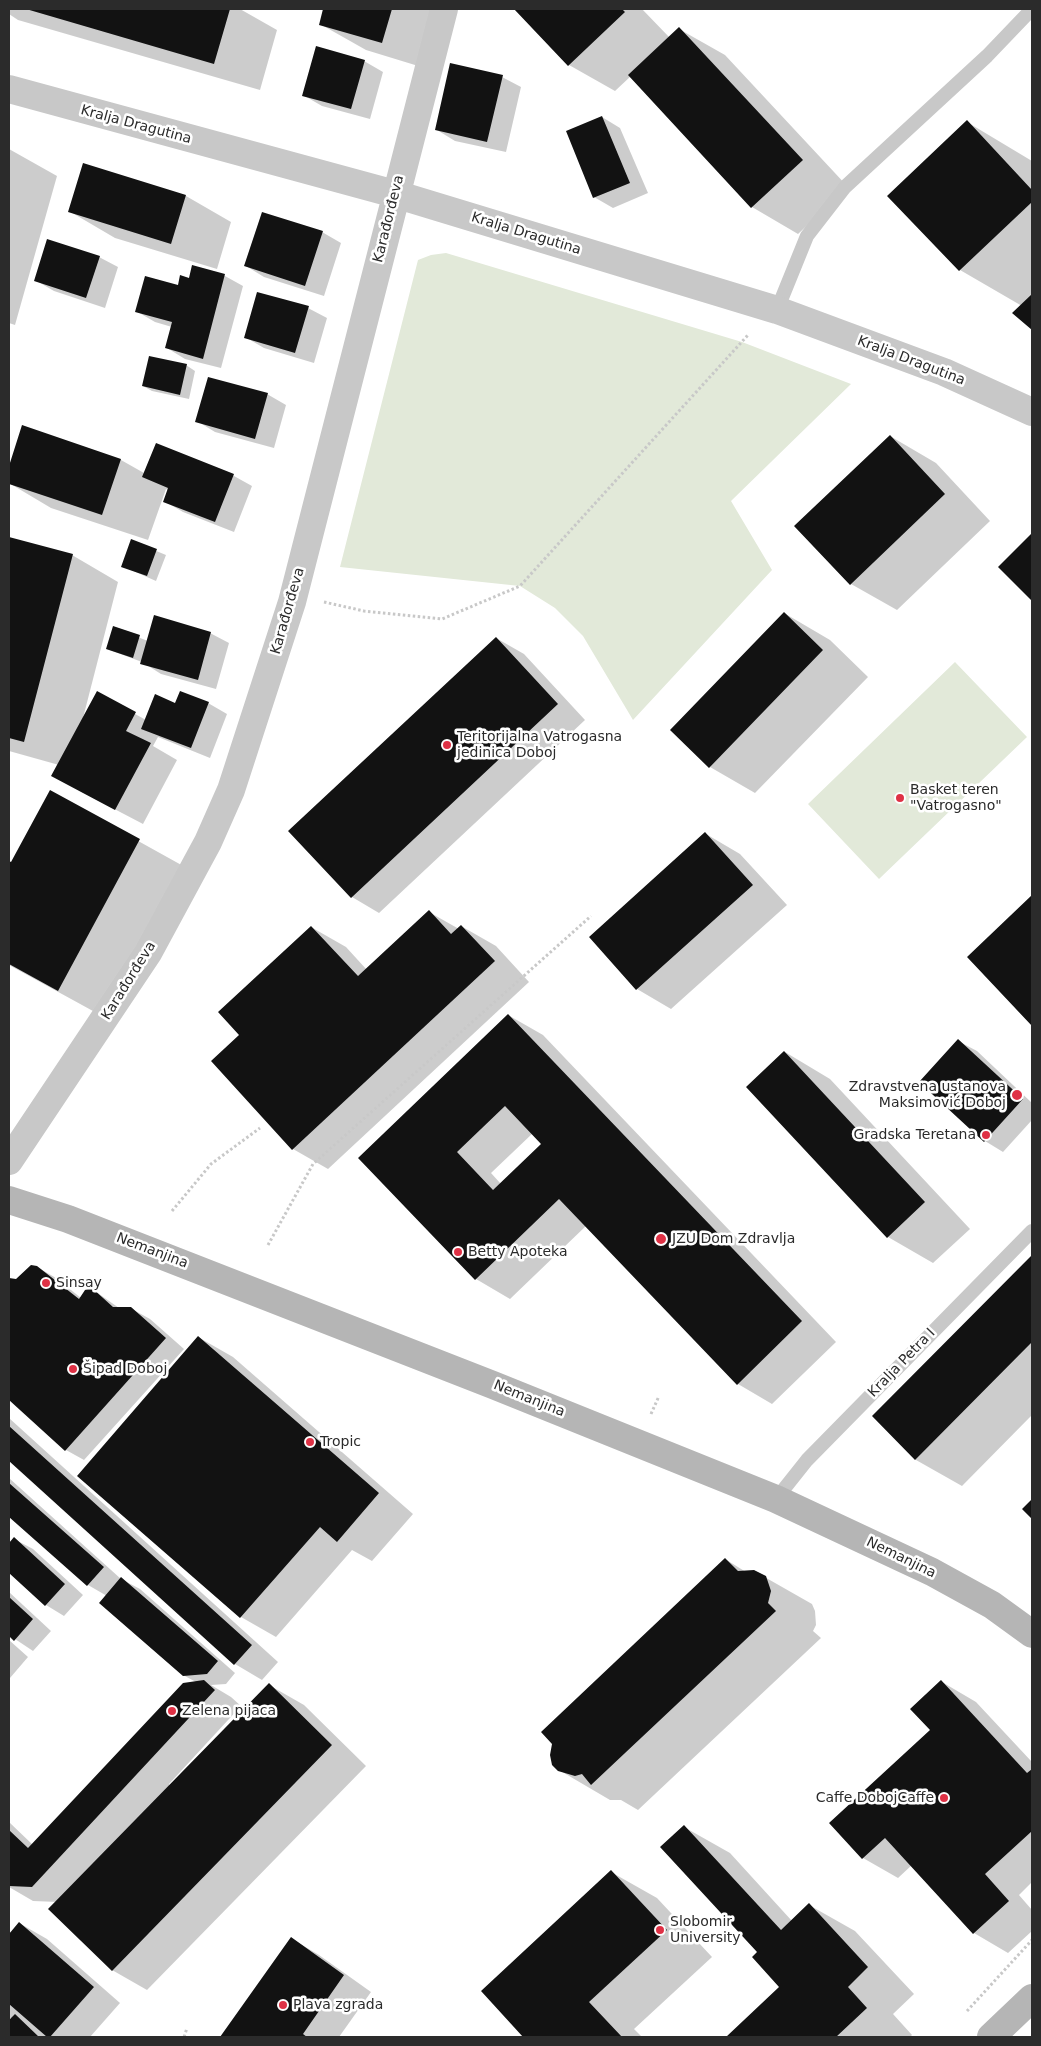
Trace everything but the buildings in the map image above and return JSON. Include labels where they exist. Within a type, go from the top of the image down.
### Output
[{"type":"street","name":"Karađorđeva","points":[[9,1161],[148,953],[208,842],[231,790],[292,602],[444,9]]},
{"type":"street","name":"Kralja Dragutina","points":[[9,90],[396,194],[777,310],[944,372],[1032,412]]},
{"type":"street","name":"Nemanjina","points":[[9,1200],[68,1219],[493,1385],[776,1499],[932,1572],[992,1606],[1032,1634]]},
{"type":"street","points":[[991,2037],[1032,1998]]},
{"type":"lane","points":[[777,310],[807,236],[845,187],[987,56],[1032,10]]},
{"type":"lane","name":"Kralja Petra I","points":[[776,1499],[807,1460],[1032,1231]]},
{"type":"path","points":[[317,600],[364,611],[442,619],[520,586],[750,333]]},
{"type":"path","points":[[268,1245],[313,1164],[591,916]]},
{"type":"path","points":[[172,1211],[211,1164],[260,1128]]},
{"type":"path","points":[[967,2011],[1032,1940]]},
{"type":"path","points":[[184,2037],[187,2028]]},
{"type":"green space","points":[[446,253],[742,342],[851,384],[731,501],[772,570],[633,720],[583,636],[555,608],[520,586],[340,567],[418,260],[431,255]]},
{"type":"green space","points":[[955,662],[1027,737],[879,879],[808,804]]},
{"type":"place","name":"Teritorijalna Vatrogasna jedinica Doboj","points":[[447,745]]},
{"type":"place","name":"Basket teren \"Vatrogasno\"","points":[[900,798]]},
{"type":"place","name":"Zdravstvena ustanova Maksimović Doboj","points":[[1017,1095]]},
{"type":"place","name":"Gradska Teretana","points":[[986,1135]]},
{"type":"place","name":"JZU Dom Zdravlja","points":[[661,1239]]},
{"type":"place","name":"Betty Apoteka","points":[[458,1252]]},
{"type":"place","name":"Sinsay","points":[[46,1283]]},
{"type":"place","name":"Šipad Doboj","points":[[73,1369]]},
{"type":"place","name":"Tropic","points":[[310,1442]]},
{"type":"place","name":"Zelena pijaca","points":[[172,1711]]},
{"type":"place","name":"Caffe DobojCaffe","points":[[944,1798]]},
{"type":"place","name":"Slobomir University","points":[[660,1930]]},
{"type":"place","name":"Plava zgrada","points":[[283,2005]]}]
